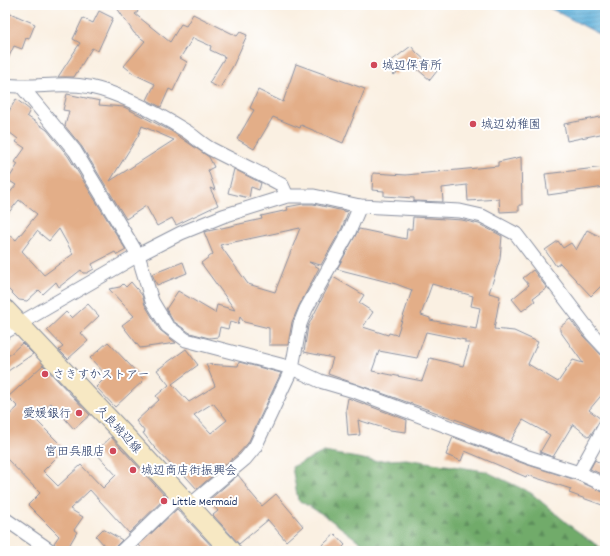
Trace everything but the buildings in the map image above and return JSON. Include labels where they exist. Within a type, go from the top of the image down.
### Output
[{"type":"main road","name":"久良城辺線","points":[[5,310],[12,328],[185,500],[231,551]]},
{"type":"street","points":[[5,85],[22,87],[73,85],[90,87],[131,102],[187,132],[210,148],[282,185],[287,196]]},
{"type":"street","points":[[22,87],[75,151],[138,255],[152,301],[167,326],[186,340],[292,368],[320,381],[354,391],[528,457],[578,473],[605,485]]},
{"type":"street","points":[[12,328],[138,255],[181,233],[223,216],[287,196],[314,196],[360,206],[460,210],[482,216],[499,224],[516,234],[581,320],[605,348]]},
{"type":"street","points":[[122,551],[185,500],[245,459],[255,447],[292,368],[300,324],[306,309],[350,232],[360,206]]},
{"type":"street","points":[[578,473],[605,426]]},
{"type":"street","points":[[5,519],[51,551]]},
{"type":"green space","points":[[324,452],[374,461],[406,459],[485,471],[531,493],[573,528],[605,551],[366,551],[364,545],[324,515],[298,500],[292,467]]},
{"type":"water","points":[[544,5],[605,5],[605,37]]},
{"type":"place","name":"城辺保育所","points":[[374,65]]},
{"type":"place","name":"城辺幼稚園","points":[[473,124]]},
{"type":"place","name":"さきすかストアー","points":[[45,374]]},
{"type":"place","name":"愛媛銀行","points":[[79,413]]},
{"type":"place","name":"宮田呉服店","points":[[113,451]]},
{"type":"place","name":"城辺商店街振興会","points":[[133,470]]},
{"type":"place","name":"Little Mermaid","points":[[164,501]]}]
